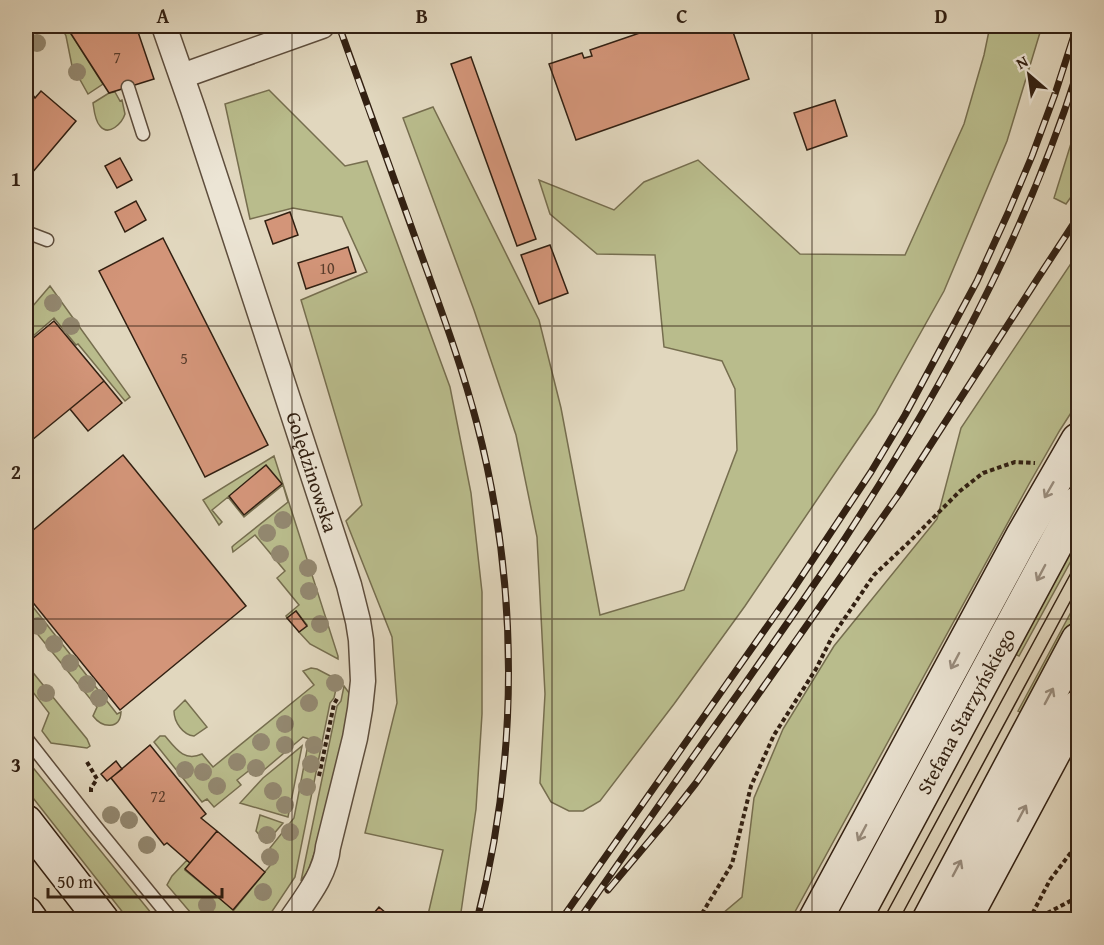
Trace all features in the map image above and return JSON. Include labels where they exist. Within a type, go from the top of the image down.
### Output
[{"type":"main road","points":[[815,920],[1022,537],[1078,440]]},
{"type":"main road","name":"Stefana Starzyńskiego","points":[[854,920],[1078,502]]},
{"type":"main road","points":[[929,920],[1078,640]]},
{"type":"main road","points":[[964,920],[1078,707]]},
{"type":"main road","points":[[26,822],[102,920]]},
{"type":"main road","points":[[26,913],[30,920]]},
{"type":"street","name":"Golędzinowska","points":[[164,26],[349,585],[361,640],[363,681],[360,709],[328,855],[321,873],[291,920]]},
{"type":"street","points":[[182,76],[322,26]]},
{"type":"lane","points":[[128,87],[143,134]]},
{"type":"lane","points":[[26,232],[47,240]]},
{"type":"lane","points":[[26,738],[172,920]]},
{"type":"path","points":[[698,920],[732,864],[751,786],[774,735],[816,669],[832,637],[874,575],[960,491],[983,473],[1015,462],[1039,463]]},
{"type":"path","points":[[317,785],[333,704],[339,692]]},
{"type":"path","points":[[1029,920],[1050,880],[1072,851],[1078,836]]},
{"type":"path","points":[[1034,920],[1078,897]]},
{"type":"green space","points":[[61,26],[66,26],[103,84],[88,94],[78,76],[82,74],[82,71],[78,68],[74,70],[72,66],[66,36]]},
{"type":"green space","points":[[990,26],[1042,26],[1007,141],[944,291],[875,414],[745,606],[600,801],[583,811],[569,811],[551,802],[540,783],[545,694],[537,537],[516,435],[474,310],[403,118],[433,107],[539,320],[561,408],[600,615],[684,590],[737,450],[735,389],[722,361],[664,347],[655,255],[597,254],[550,214],[539,180],[614,210],[644,182],[698,160],[800,254],[905,255],[964,124]]},
{"type":"green space","points":[[269,90],[345,166],[367,161],[450,387],[471,493],[482,592],[482,714],[476,809],[460,919],[427,919],[443,850],[365,833],[397,703],[392,637],[346,521],[362,505],[301,300],[367,272],[342,217],[293,208],[250,219],[225,104]]},
{"type":"green space","points":[[115,92],[120,101],[122,100],[125,114],[115,128],[107,130],[97,121],[93,103]]},
{"type":"green space","points":[[1078,121],[1078,187],[1066,204],[1054,198]]},
{"type":"green space","points":[[1078,253],[1078,402],[1029,484],[791,919],[716,919],[742,897],[754,798],[783,729],[834,646],[937,519],[961,428]]},
{"type":"green space","points":[[50,286],[130,397],[125,401],[54,318],[26,342],[26,314]]},
{"type":"green space","points":[[274,456],[338,659],[310,644],[299,632],[307,625],[296,611],[287,618],[286,616],[299,605],[277,578],[285,571],[255,535],[233,552],[234,545],[288,502],[283,485],[244,517],[228,497],[212,510],[222,522],[219,525],[203,500]]},
{"type":"green space","points":[[1078,534],[1078,548],[1019,656],[1013,653]]},
{"type":"green space","points":[[26,598],[117,714],[121,712],[117,722],[106,725],[93,716],[97,707],[26,620]]},
{"type":"green space","points":[[1078,599],[1078,610],[1023,713],[1018,711]]},
{"type":"green space","points":[[26,664],[87,739],[90,746],[87,748],[51,743],[42,731],[49,713],[26,683]]},
{"type":"green space","points":[[311,668],[338,680],[334,698],[330,703],[295,877],[267,919],[196,919],[167,885],[172,876],[187,860],[190,863],[185,870],[234,910],[277,857],[270,848],[294,818],[309,739],[303,737],[258,775],[251,769],[237,780],[241,785],[214,807],[207,799],[202,802],[154,742],[160,736],[165,736],[181,753],[190,756],[202,754],[213,767],[314,685],[303,671]]},
{"type":"green space","points":[[344,686],[352,697],[350,712],[317,845],[308,871],[301,881],[337,706],[341,701]]},
{"type":"green space","points":[[185,700],[207,727],[194,736],[183,731],[174,715],[174,711]]},
{"type":"green space","points":[[302,746],[288,817],[240,803],[263,778]]},
{"type":"green space","points":[[26,759],[156,919],[128,919],[26,789]]},
{"type":"green space","points":[[260,815],[283,823],[266,843],[256,831]]},
{"type":"building","points":[[66,26],[136,26],[154,79],[109,93]]},
{"type":"building","points":[[660,26],[731,26],[749,79],[576,140],[549,64],[582,53],[584,58],[592,56],[590,50]]},
{"type":"building","points":[[26,30],[36,45],[26,53]]},
{"type":"building","points":[[471,57],[536,239],[517,246],[451,64]]},
{"type":"building","points":[[26,85],[35,98],[41,91],[76,121],[26,180]]},
{"type":"building","points":[[835,100],[847,136],[807,150],[794,113]]},
{"type":"building","points":[[120,158],[132,180],[117,188],[105,166]]},
{"type":"building","points":[[136,201],[146,220],[125,232],[115,212]]},
{"type":"building","points":[[290,212],[298,235],[273,244],[265,221]]},
{"type":"building","points":[[163,238],[268,445],[205,477],[99,271]]},
{"type":"building","points":[[550,245],[568,293],[539,304],[521,255]]},
{"type":"building","points":[[348,247],[356,272],[306,289],[298,263]]},
{"type":"building","points":[[54,321],[104,381],[26,445],[26,344]]},
{"type":"building","points":[[104,381],[122,403],[88,431],[70,409]]},
{"type":"building","points":[[123,455],[246,606],[120,710],[26,594],[26,536]]},
{"type":"building","points":[[266,465],[282,484],[244,515],[229,496]]},
{"type":"building","points":[[296,611],[307,626],[299,632],[287,618]]},
{"type":"building","points":[[150,745],[206,814],[201,818],[217,831],[190,863],[167,843],[164,845],[111,778]]},
{"type":"building","points":[[116,761],[122,769],[107,781],[101,774]]},
{"type":"building","points":[[217,831],[265,872],[233,910],[185,869]]},
{"type":"building","points":[[379,907],[394,920],[368,920]]},
{"type":"tram line","points":[[883,920],[1078,560]]},
{"type":"tram line","points":[[899,920],[1078,587]]},
{"type":"railway","points":[[339,26],[466,384],[491,485],[501,547],[507,609],[507,734],[501,797],[491,859],[477,920]]},
{"type":"railway","points":[[561,920],[792,591],[871,472],[905,415],[977,281],[1008,213],[1055,94],[1077,26]]},
{"type":"railway","points":[[579,920],[819,577],[913,429],[977,313],[1006,254],[1057,132],[1078,70]]},
{"type":"railway","points":[[608,890],[696,783],[899,494],[1078,217]]}]
